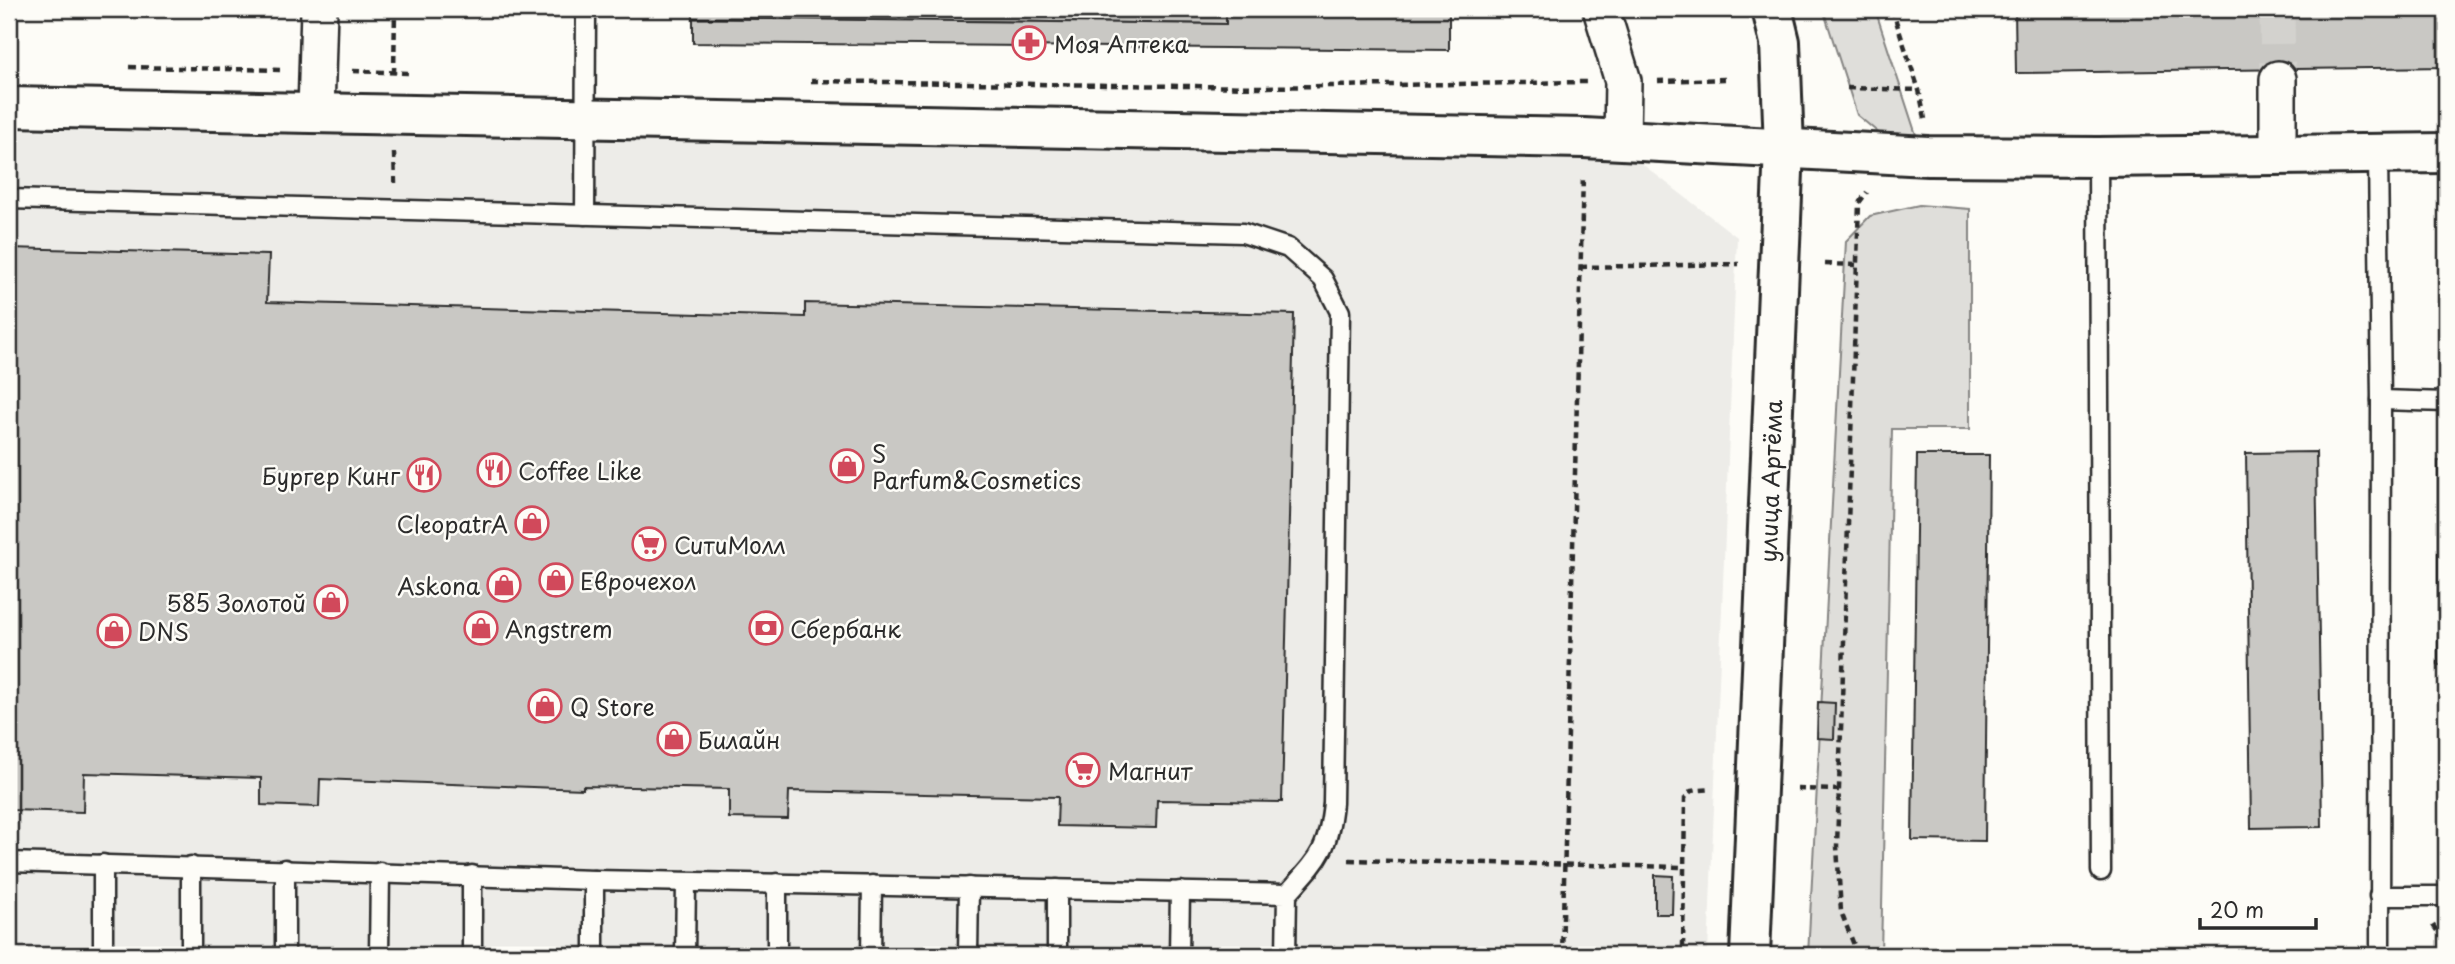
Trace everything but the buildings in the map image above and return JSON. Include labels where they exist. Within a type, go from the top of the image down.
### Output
[{"type":"street","points":[[316,112],[319,9]]},
{"type":"street","points":[[1601,9],[1623,81],[1622,139]]},
{"type":"street","name":"улица Артёма","points":[[1750,955],[1784,148],[1780,42],[1772,9]]},
{"type":"street","points":[[2278,79],[2278,155]]},
{"type":"street","points":[[9,107],[1584,138],[1928,156],[2446,153]]},
{"type":"lane","points":[[585,215],[586,9]]},
{"type":"lane","points":[[2378,155],[2381,400],[2379,955]]},
{"type":"lane","points":[[2098,157],[2101,871]]},
{"type":"lane","points":[[9,199],[1243,233],[1289,248],[1323,279],[1340,312],[1333,803],[1329,834],[1318,859],[1287,894],[1286,955]]},
{"type":"lane","points":[[2381,400],[2446,402]]},
{"type":"lane","points":[[9,862],[594,880],[1287,894]]},
{"type":"lane","points":[[103,864],[103,955]]},
{"type":"lane","points":[[191,866],[191,955]]},
{"type":"lane","points":[[285,869],[285,955]]},
{"type":"lane","points":[[379,955],[380,872]]},
{"type":"lane","points":[[472,875],[472,955]]},
{"type":"lane","points":[[594,880],[594,955]]},
{"type":"lane","points":[[685,955],[686,882]]},
{"type":"lane","points":[[777,884],[777,955]]},
{"type":"lane","points":[[871,955],[872,885]]},
{"type":"lane","points":[[968,955],[969,887]]},
{"type":"lane","points":[[1057,889],[1057,955]]},
{"type":"lane","points":[[1179,955],[1180,891]]},
{"type":"lane","points":[[2379,896],[2446,896]]},
{"type":"path","points":[[395,9],[393,114],[396,210]]},
{"type":"path","points":[[1892,9],[1919,89],[1926,127]]},
{"type":"path","points":[[116,67],[421,73]]},
{"type":"path","points":[[806,80],[1262,87],[1728,79]]},
{"type":"path","points":[[1847,88],[1919,89]]},
{"type":"path","points":[[1562,955],[1584,138]]},
{"type":"path","points":[[1858,955],[1841,912],[1837,846],[1859,203],[1871,188]]},
{"type":"path","points":[[1580,267],[1740,264]]},
{"type":"path","points":[[1825,264],[1857,265]]},
{"type":"path","points":[[1683,947],[1685,798],[1691,791],[1712,789]]},
{"type":"path","points":[[1797,789],[1839,790]]},
{"type":"path","points":[[1318,859],[1684,867]]},
{"type":"shaded area","points":[[1823,9],[1875,9],[1918,141],[1886,139],[1857,115]]},
{"type":"shaded area","points":[[9,130],[1633,157],[1737,237],[1708,955],[9,955]]},
{"type":"shaded area","points":[[1919,205],[1970,209],[1970,429],[1892,429],[1881,955],[1808,955],[1846,241],[1870,216]]},
{"type":"tunnel","points":[[2277,9],[2278,79]]},
{"type":"place","name":"Моя Аптека","points":[[1029,43]]},
{"type":"place","name":"S Parfum&Cosmetics","points":[[847,466]]},
{"type":"place","name":"Coffee Like","points":[[494,470]]},
{"type":"place","name":"Бургер Кинг","points":[[424,475]]},
{"type":"place","name":"CleopatrA","points":[[532,523]]},
{"type":"place","name":"СитиМолл","points":[[649,544]]},
{"type":"place","name":"Еврочехол","points":[[556,580]]},
{"type":"place","name":"Askona","points":[[504,585]]},
{"type":"place","name":"585 Золотой","points":[[331,602]]},
{"type":"place","name":"Angstrem","points":[[481,628]]},
{"type":"place","name":"Сбербанк","points":[[766,628]]},
{"type":"place","name":"DNS","points":[[114,631]]},
{"type":"place","name":"Q Store","points":[[545,706]]},
{"type":"place","name":"Билайн","points":[[674,739]]},
{"type":"place","name":"Магнит","points":[[1083,770]]}]
